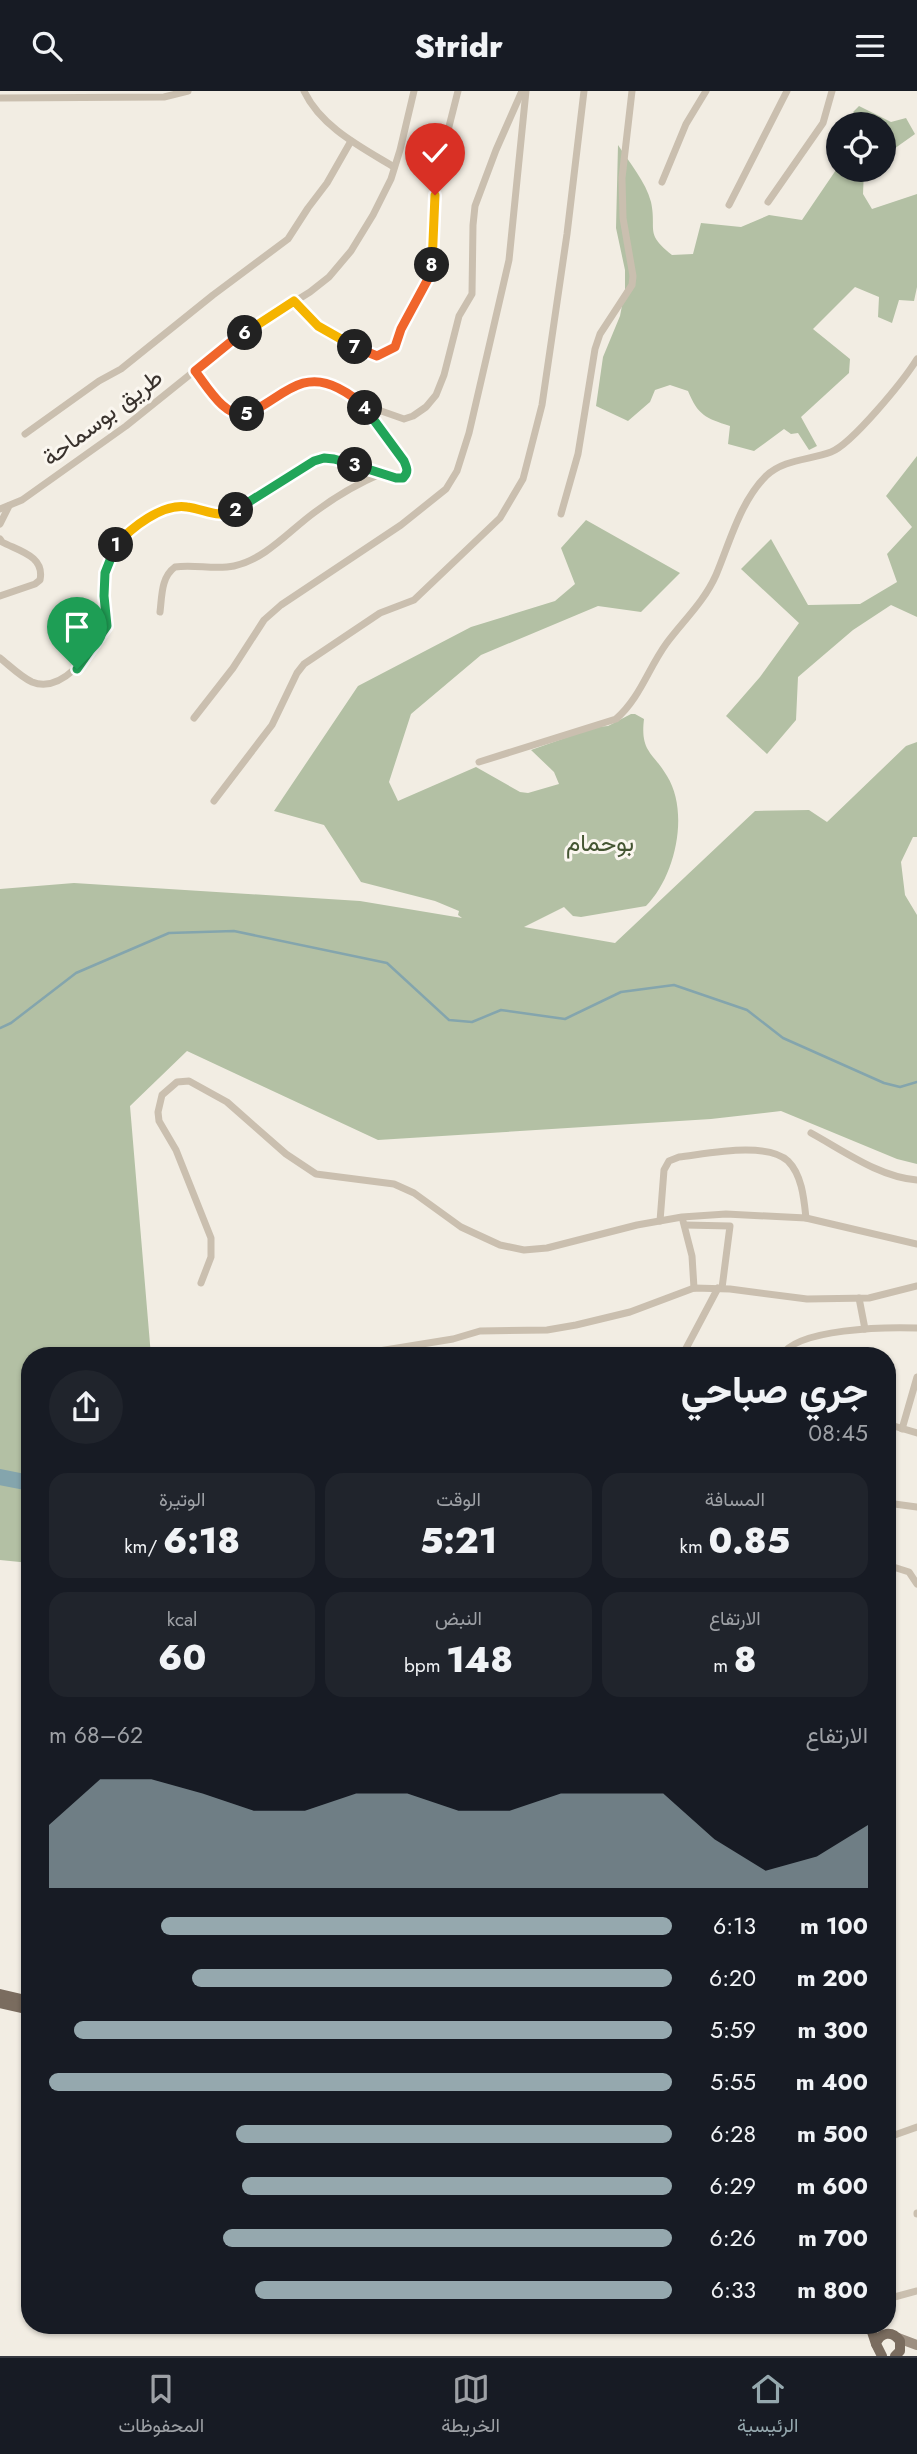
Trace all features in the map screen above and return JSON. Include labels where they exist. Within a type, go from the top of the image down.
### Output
[{"type":"main road","points":[[0,1994],[21,1999]]},
{"type":"main road","points":[[0,2003],[21,2008]]},
{"type":"main road","points":[[873,2334],[880,2353]]},
{"type":"main road","points":[[880,2353],[880,2337],[886,2334]]},
{"type":"main road","points":[[894,2334],[901,2344],[899,2354],[917,2348]]},
{"type":"main road","points":[[896,2334],[917,2348]]},
{"type":"street","points":[[0,98],[164,97],[188,91]]},
{"type":"street","points":[[304,91],[312,108],[351,141],[394,167]]},
{"type":"street","name":"طريق بوسماحة","points":[[0,509],[22,500],[126,426],[233,340],[330,277],[351,251],[391,179],[414,91]]},
{"type":"street","points":[[294,301],[318,326],[369,354],[377,356],[395,347],[401,329],[428,279],[432,264],[438,170],[458,91]]},
{"type":"street","points":[[195,371],[225,407],[242,416],[299,384],[313,381],[328,383],[363,405],[404,419],[426,407],[436,395],[459,316],[472,294],[475,206],[496,150],[524,91]]},
{"type":"street","points":[[194,717],[233,668],[264,620],[281,604],[401,525],[446,489],[457,471],[469,433],[509,260],[524,91]]},
{"type":"street","points":[[214,801],[272,725],[304,664],[380,613],[414,600],[480,540],[500,518],[523,478],[542,405],[567,234],[584,91]]},
{"type":"street","points":[[561,514],[578,454],[595,349],[607,322],[632,285],[633,276],[623,218],[622,178],[632,91]]},
{"type":"street","points":[[662,182],[687,124],[706,91]]},
{"type":"street","points":[[729,205],[787,91]]},
{"type":"street","points":[[768,202],[822,123],[832,91]]},
{"type":"street","points":[[25,434],[99,381],[121,369],[288,239],[327,183],[351,141]]},
{"type":"street","points":[[479,762],[617,719],[628,709],[637,698],[665,646],[703,598],[715,577],[736,523],[756,488],[767,475],[781,466],[831,452],[845,444],[905,379],[917,359]]},
{"type":"street","points":[[0,658],[30,681],[38,683],[47,684],[77,669],[107,626],[105,573],[116,544],[128,532],[159,513],[173,507],[186,506],[221,515],[230,513],[314,461],[324,458],[403,478],[407,474],[407,468],[363,405]]},
{"type":"street","points":[[160,612],[163,583],[169,571],[175,567],[224,567],[247,561],[268,549],[326,504],[381,473]]},
{"type":"street","points":[[0,524],[9,505]]},
{"type":"street","points":[[0,539],[33,557],[40,563],[42,572],[40,580],[35,584],[0,596]]},
{"type":"street","points":[[201,1283],[211,1257],[211,1238],[176,1150],[159,1121],[162,1095],[177,1082],[189,1081],[227,1102],[286,1154],[316,1174],[394,1184],[414,1193],[461,1227],[500,1245],[524,1250],[547,1248],[660,1221],[730,1226]]},
{"type":"street","points":[[811,1133],[874,1167],[906,1179],[917,1180]]},
{"type":"street","points":[[660,1221],[664,1170],[669,1161],[679,1157],[748,1150],[777,1154],[789,1162],[802,1187],[806,1218]]},
{"type":"street","points":[[687,1347],[720,1288],[732,1214]]},
{"type":"street","points":[[683,1221],[732,1214],[806,1218],[917,1244]]},
{"type":"street","points":[[683,1221],[692,1256],[694,1288]]},
{"type":"street","points":[[404,1347],[453,1339],[480,1331],[547,1330],[576,1325],[630,1312],[694,1288],[720,1288],[807,1299],[869,1298],[917,1286]]},
{"type":"street","points":[[859,1298],[865,1329]]},
{"type":"street","points":[[790,1347],[811,1338],[865,1329],[917,1328]]},
{"type":"street","points":[[902,1429],[917,1377]]},
{"type":"street","points":[[896,1427],[917,1433]]},
{"type":"street","points":[[896,1504],[917,1507]]},
{"type":"street","points":[[896,1568],[909,1572],[917,1584]]},
{"type":"street","points":[[896,2134],[917,2127]]},
{"type":"street","points":[[896,2297],[917,2291]]},
{"type":"green space","points":[[859,106],[871,112],[853,112]]},
{"type":"green space","points":[[906,118],[915,134],[896,147],[896,121]]},
{"type":"green space","points":[[618,145],[649,195],[655,236],[672,255],[693,254],[701,223],[741,227],[769,215],[802,220],[828,182],[864,182],[863,194],[872,209],[917,194],[917,287],[914,301],[899,300],[892,323],[878,317],[879,297],[855,287],[813,329],[850,359],[849,373],[801,417],[817,446],[809,450],[798,433],[791,434],[784,429],[754,451],[728,444],[730,426],[703,415],[688,391],[670,385],[655,390],[650,402],[628,421],[596,406],[603,357],[620,316],[625,290],[625,270],[616,228]]},
{"type":"green space","points":[[917,456],[917,617],[891,605],[853,630],[798,677],[796,720],[767,754],[726,716],[760,677],[799,623],[741,569],[771,539],[808,605],[860,604],[897,582],[887,554],[912,527],[886,496]]},
{"type":"green space","name":"بوحمام","points":[[586,520],[680,573],[641,612],[598,606],[481,655],[411,714],[389,782],[398,801],[476,767],[520,792],[528,793],[559,784],[554,772],[531,750],[596,727],[608,726],[631,714],[644,719],[646,745],[667,776],[678,808],[676,844],[665,879],[646,906],[581,917],[573,916],[564,907],[524,927],[615,943],[755,811],[809,810],[827,822],[906,746],[917,742],[917,837],[913,837],[901,862],[905,895],[917,915],[917,1164],[897,1159],[781,1111],[711,1119],[378,1140],[187,1051],[130,1106],[150,1347],[21,1347],[21,1562],[0,1560],[0,889],[74,883],[360,901],[462,918],[458,915],[459,911],[435,901],[361,882],[324,825],[274,811],[358,686],[471,627],[555,601],[575,584],[561,548]]},
{"type":"waterway","points":[[0,1028],[11,1023],[76,973],[169,933],[234,931],[387,963],[449,1020],[472,1022],[501,1010],[565,1019],[621,992],[674,985],[747,1010],[783,1038],[884,1083],[900,1087],[917,1082]]},
{"type":"waterway","points":[[0,1477],[21,1481]]},
{"type":"route","points":[[77,669],[107,626],[105,573],[116,544],[128,532],[159,513],[173,507],[186,506],[221,515],[230,513],[314,461],[324,458],[396,478],[403,478],[407,474],[404,461],[363,405],[328,383],[313,381],[299,384],[242,416],[225,407],[195,371],[233,340],[294,301],[318,326],[369,354],[377,356],[395,347],[401,329],[428,279],[432,264],[435,195]]}]
